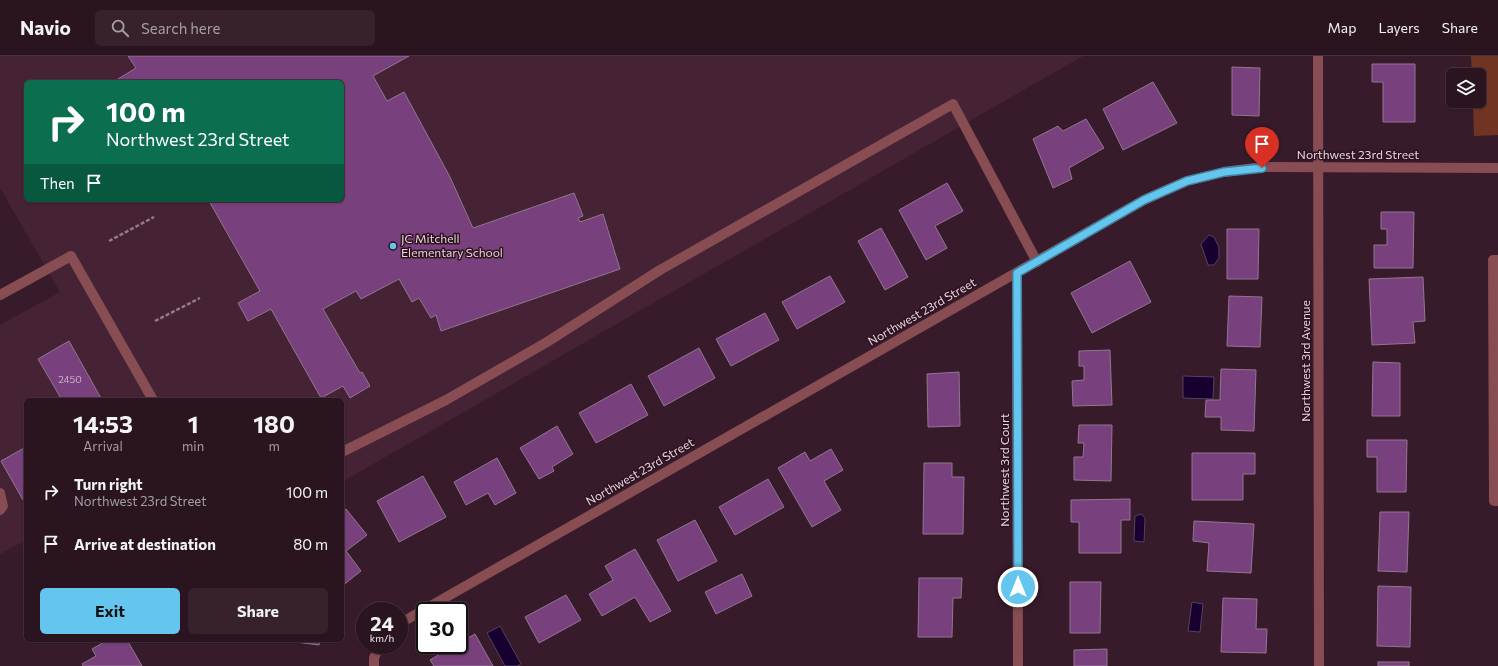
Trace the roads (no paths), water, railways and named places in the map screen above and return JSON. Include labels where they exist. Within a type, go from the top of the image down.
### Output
[{"type":"street","name":"Northwest 3rd Avenue","points":[[1318,56],[1319,666]]},
{"type":"street","points":[[344,451],[446,400],[547,342],[660,270],[953,104],[1037,262]]},
{"type":"street","name":"Northwest 23rd Street","points":[[408,619],[1144,200],[1187,181],[1224,172],[1262,168],[1498,168]]},
{"type":"street","points":[[0,295],[71,256],[152,398]]},
{"type":"street","points":[[1498,260],[1493,260],[1494,501],[1498,501]]},
{"type":"street","name":"Northwest 3rd Court","points":[[1017,273],[1018,666]]},
{"type":"street","points":[[0,493],[3,506],[0,510]]},
{"type":"street","points":[[374,666],[374,658],[376,654]]},
{"type":"place","name":"JC Mitchell Elementary School","points":[[393,246]]}]
